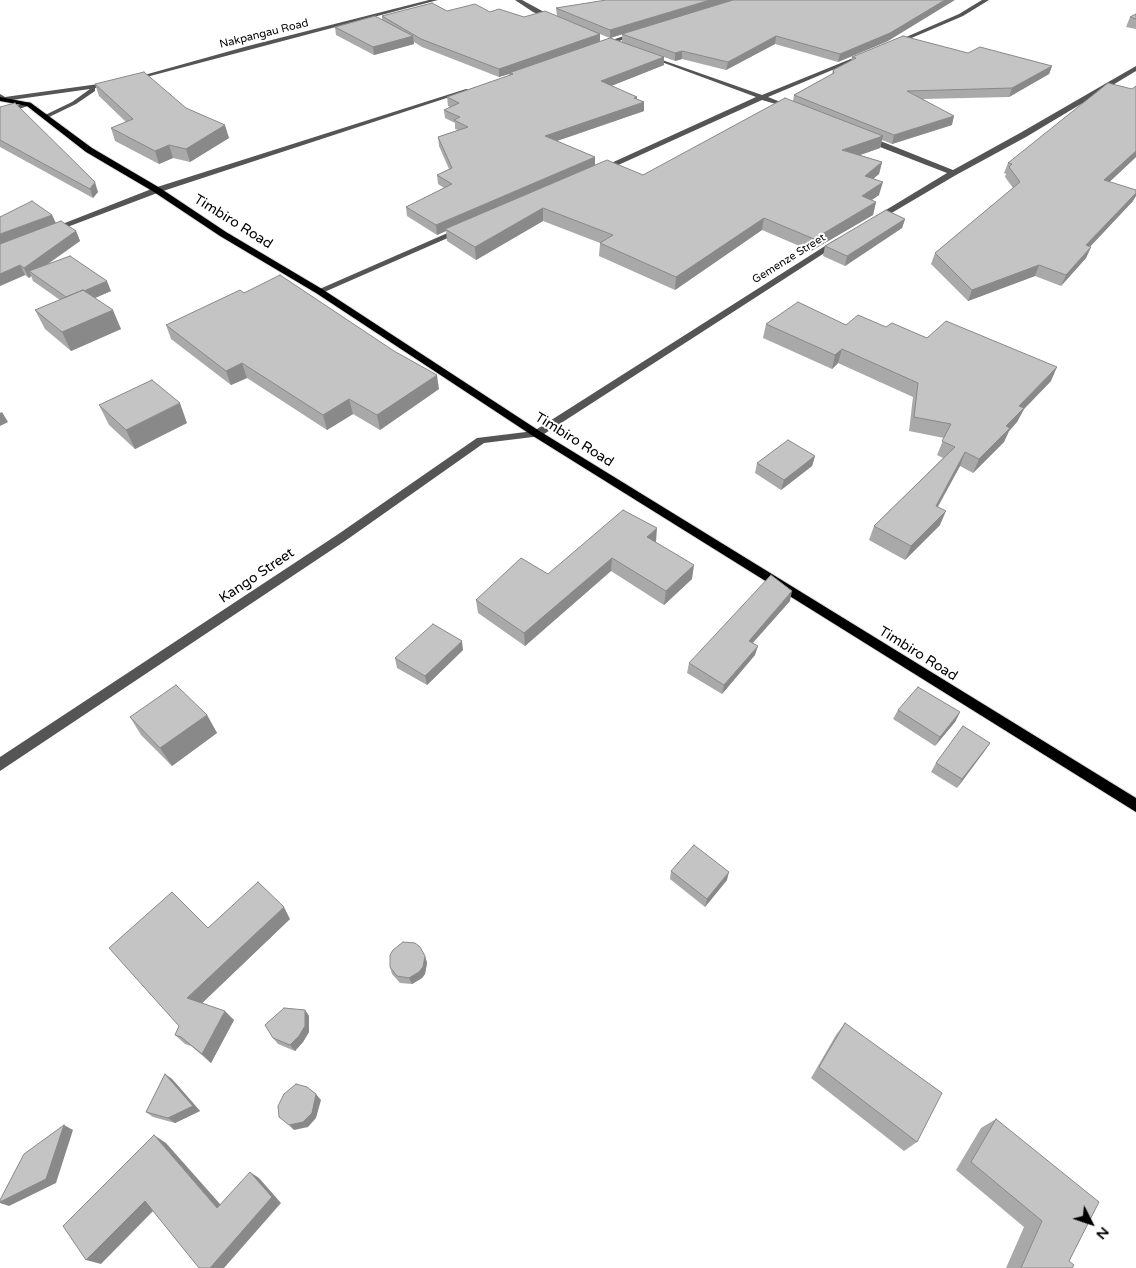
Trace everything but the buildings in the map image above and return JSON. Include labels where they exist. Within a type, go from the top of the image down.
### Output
[{"type":"main road","name":"Timbiro Road","points":[[1,98],[30,104],[90,150],[158,190],[223,234],[319,291],[537,434],[1136,806]]},
{"type":"street","name":"Nakpangau Road","points":[[1,98],[98,88],[435,0]]},
{"type":"street","points":[[518,0],[535,11],[560,21]]},
{"type":"street","points":[[882,48],[961,15],[986,0]]},
{"type":"street","points":[[592,48],[646,30]]},
{"type":"street","points":[[601,38],[618,45]]},
{"type":"street","points":[[593,173],[762,97],[872,52]]},
{"type":"street","points":[[646,55],[799,111]]},
{"type":"street","points":[[864,225],[953,173],[1023,136],[1136,68]]},
{"type":"street","name":"Nakpangau Road","points":[[47,116],[74,103],[98,88]]},
{"type":"street","points":[[46,232],[158,190],[475,88]]},
{"type":"street","points":[[0,113],[30,104]]},
{"type":"street","points":[[853,133],[953,173]]},
{"type":"street","points":[[319,291],[465,228]]},
{"type":"street","name":"Gemenze Street","points":[[537,434],[848,235]]},
{"type":"street","name":"Kango Street","points":[[0,765],[340,538],[481,440],[537,434]]}]
